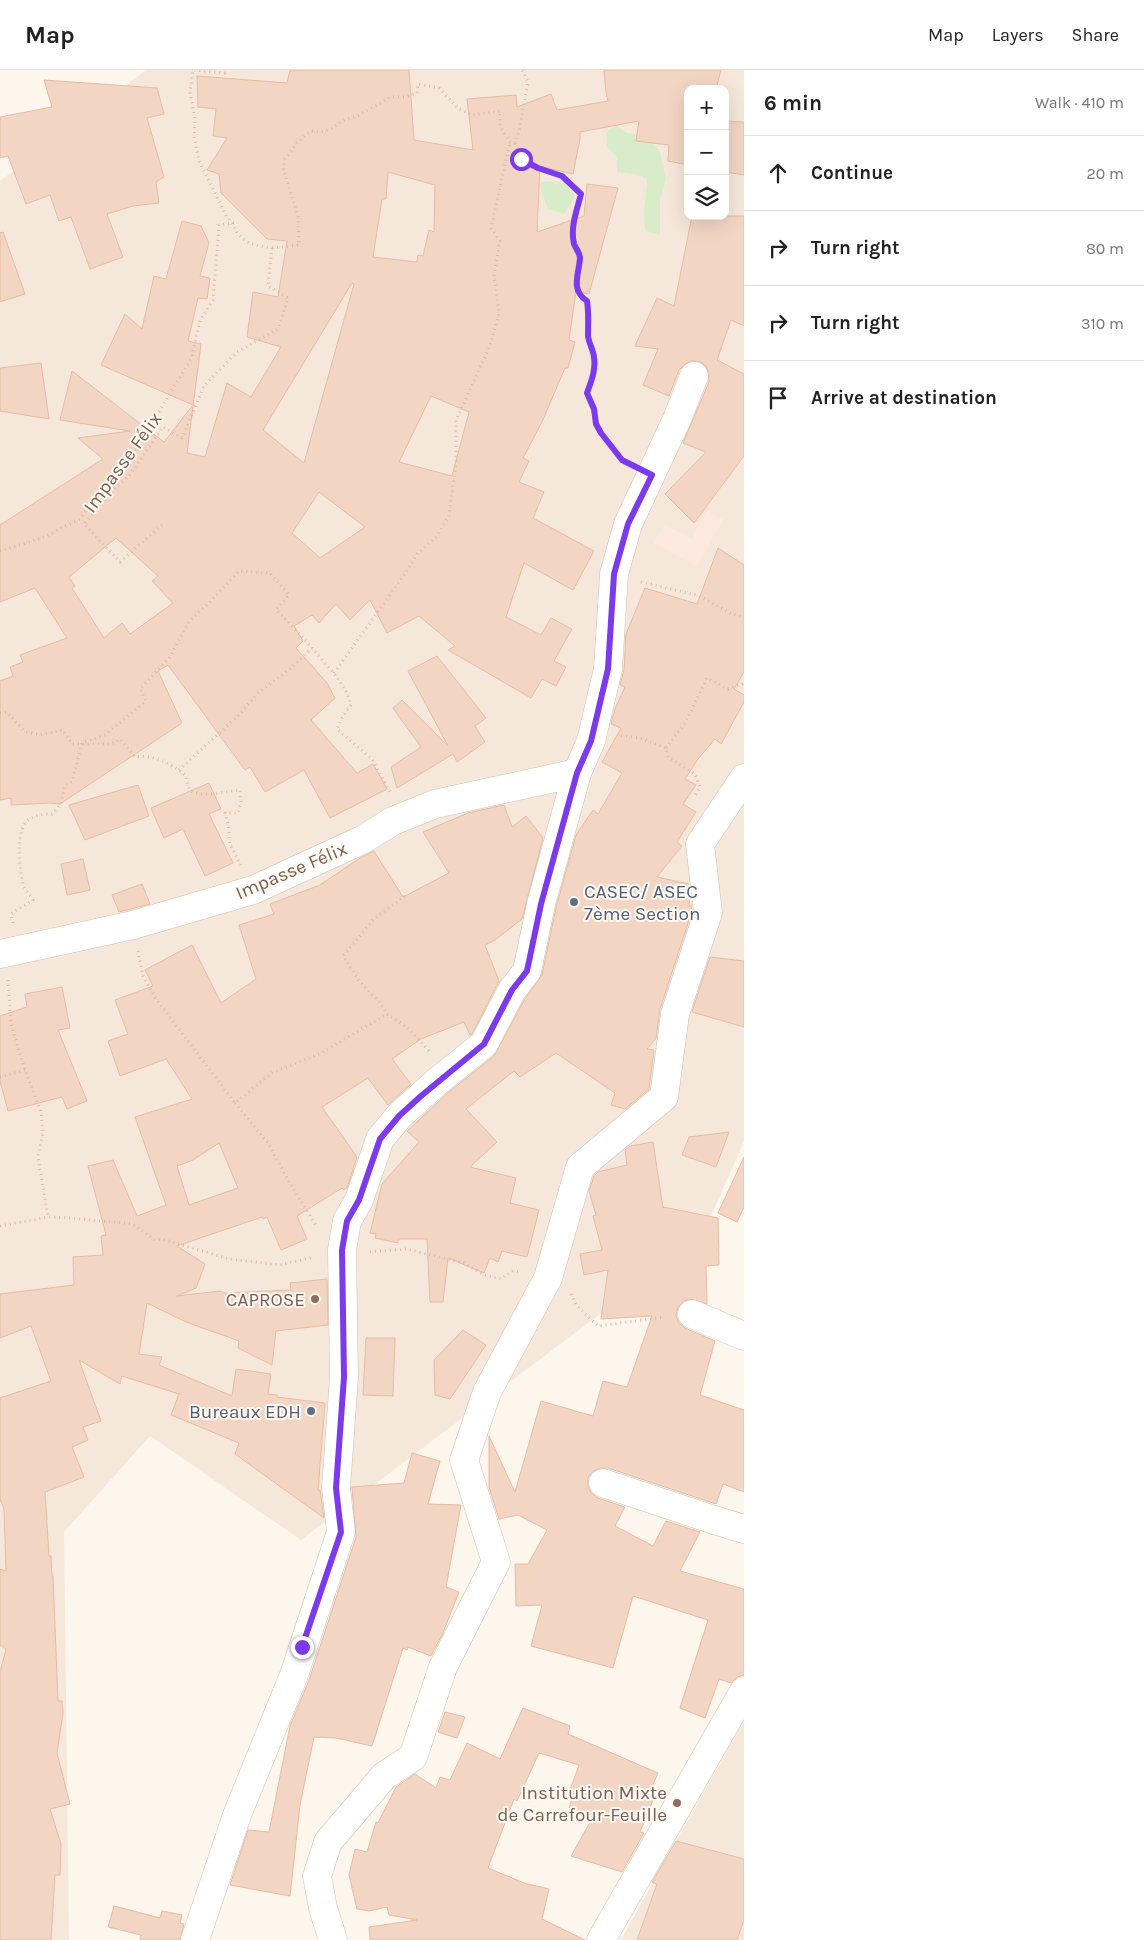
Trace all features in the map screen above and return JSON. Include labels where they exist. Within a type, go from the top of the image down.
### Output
[{"type":"street","points":[[196,1940],[237,1815],[294,1675],[341,1532],[336,1488],[344,1377],[342,1250],[347,1221],[359,1200],[380,1139],[399,1116],[439,1080],[484,1044],[512,990],[527,971],[541,904],[577,773],[591,741],[608,669],[614,574],[628,524],[652,475],[694,376]]},
{"type":"street","name":"Impasse Félix","points":[[4,953],[133,925],[253,890],[362,840],[393,821],[434,804],[577,773]]},
{"type":"street","points":[[333,1940],[323,1908],[317,1876],[328,1842],[384,1776],[413,1757],[443,1667],[496,1562],[464,1460],[487,1392],[548,1278],[580,1167],[664,1097],[674,1014],[708,913],[700,844],[744,778]]},
{"type":"street","points":[[692,1314],[744,1336]]},
{"type":"street","points":[[603,1483],[744,1529]]},
{"type":"street","points":[[601,1940],[744,1691]]},
{"type":"path","points":[[225,70],[225,73],[193,70],[190,92],[195,119],[194,136],[199,161],[227,217],[234,223],[238,233],[252,246],[272,248],[299,245],[298,216],[283,168],[285,159],[293,148],[311,131],[320,132],[331,129],[342,121],[358,116],[391,98],[406,97],[417,93],[418,84],[439,88],[459,109],[472,115],[500,111],[500,126],[510,142],[491,228],[500,241],[494,276],[499,313],[490,346],[456,420],[456,463],[449,516],[436,537],[417,554],[405,574],[334,673]]},
{"type":"path","points":[[522,70],[528,82],[519,132],[515,143],[521,159],[538,168],[562,176],[581,194],[574,223],[574,243],[580,257],[576,280],[581,297],[587,301],[589,313],[589,342],[594,358],[594,375],[587,393],[594,409],[596,424],[622,460],[652,475]]},
{"type":"path","points":[[510,142],[515,143]]},
{"type":"path","name":"Impasse Félix","points":[[0,552],[42,538],[80,519],[107,480],[137,448],[192,357],[200,321],[213,300],[219,226],[234,223]]},
{"type":"path","points":[[162,525],[120,562],[84,524],[118,485],[129,476],[163,427],[182,438],[204,386],[237,352],[278,328],[288,298],[268,286],[272,248]]},
{"type":"path","points":[[82,743],[105,735],[146,700],[140,689],[170,657],[190,620],[239,571],[270,574],[289,594],[276,610],[303,636],[334,673],[349,698],[351,705],[336,729],[372,759],[390,791],[393,821]]},
{"type":"path","points":[[614,574],[697,595],[730,613],[744,618]]},
{"type":"path","points":[[179,770],[238,716],[258,693],[289,670],[312,648]]},
{"type":"path","points":[[694,797],[700,788],[695,774],[668,757],[666,748],[685,723],[707,678],[728,689],[742,684],[744,681]]},
{"type":"path","points":[[0,712],[7,712],[24,731],[40,735],[63,730],[72,744],[112,744],[120,739],[135,757],[150,757],[164,761],[179,770],[186,776],[187,786],[192,792],[204,794],[240,790],[241,803],[238,814],[225,813],[230,845],[253,890]]},
{"type":"path","points":[[591,741],[615,735],[640,738],[666,748]]},
{"type":"path","points":[[48,1217],[38,1157],[43,1132],[41,1112],[25,1070],[11,1024],[4,953],[15,937],[11,914],[33,900],[23,886],[19,850],[20,834],[27,821],[40,814],[52,814],[61,804],[65,785],[72,782],[82,743]]},
{"type":"path","points":[[405,896],[373,920],[343,956],[360,982],[379,1002],[387,1014],[408,1028],[438,1062],[439,1080]]},
{"type":"path","points":[[133,925],[143,976],[156,998],[235,1103],[268,1143],[326,1243],[342,1250]]},
{"type":"path","points":[[235,1103],[272,1073],[321,1053],[387,1014]]},
{"type":"path","points":[[0,1077],[25,1070]]},
{"type":"path","points":[[0,1226],[48,1217],[132,1224],[155,1240],[162,1239],[230,1259],[280,1265],[342,1250]]},
{"type":"shaded area","points":[[146,70],[744,70],[744,1141],[702,1237],[301,1540],[150,1436],[64,1532],[69,1940],[0,1940],[0,181]]},
{"type":"shaded area","points":[[707,511],[723,519],[697,566],[654,543],[664,525],[692,539]]},
{"type":"shaded area","points":[[744,1721],[744,1940],[621,1940],[676,1841]]},
{"type":"green space","points":[[616,125],[627,133],[639,134],[659,149],[666,179],[660,200],[660,235],[646,231],[644,212],[647,179],[635,174],[617,172],[617,158],[607,146],[606,132]]},
{"type":"green space","points":[[559,181],[565,184],[575,196],[564,214],[548,209],[541,191],[541,182]]},
{"type":"building","points":[[290,70],[409,70],[414,140],[473,150],[467,99],[516,95],[517,107],[551,94],[557,110],[608,101],[604,70],[721,70],[717,85],[684,85],[684,164],[668,161],[669,145],[636,141],[639,121],[580,132],[573,174],[540,166],[537,232],[584,216],[587,184],[618,188],[589,294],[576,291],[569,340],[575,342],[568,368],[565,368],[542,422],[523,458],[529,461],[519,482],[544,492],[533,518],[594,551],[573,590],[524,563],[506,617],[541,635],[551,618],[572,629],[554,661],[566,667],[556,686],[542,679],[531,698],[448,650],[455,646],[419,616],[387,633],[370,600],[350,620],[336,604],[319,623],[312,615],[294,626],[303,641],[296,648],[327,683],[335,698],[311,720],[357,773],[373,764],[387,789],[330,818],[304,770],[265,792],[250,767],[245,770],[168,665],[158,671],[182,723],[60,804],[11,805],[11,798],[0,800],[0,681],[13,676],[10,667],[23,662],[20,655],[67,638],[35,588],[0,602],[0,525],[103,459],[78,438],[130,431],[60,420],[72,371],[164,442],[193,405],[101,365],[125,314],[142,329],[154,276],[166,279],[182,221],[201,226],[209,243],[200,276],[210,278],[207,299],[198,298],[188,341],[201,344],[187,453],[205,457],[227,383],[251,397],[281,347],[247,337],[253,292],[278,297],[287,241],[267,239],[221,193],[219,174],[207,170],[227,138],[213,136],[216,109],[198,107],[197,76],[287,83]],"holes":[[[388,172],[435,185],[434,232],[429,230],[423,256],[418,255],[417,262],[373,257],[382,199],[386,199]],[[352,283],[354,284],[304,463],[263,430]],[[431,396],[469,412],[452,476],[399,462]],[[319,492],[365,527],[320,558],[292,533]],[[116,538],[158,576],[152,581],[173,603],[130,634],[122,623],[104,638],[72,588],[75,586],[69,577]]]},
{"type":"building","points":[[44,80],[157,88],[164,114],[147,118],[164,177],[156,182],[159,203],[133,206],[107,214],[123,257],[90,269],[71,217],[59,221],[50,195],[26,204],[8,156],[0,158],[0,117],[52,107]]},
{"type":"building","points":[[729,121],[744,122],[744,175],[729,173]]},
{"type":"building","points":[[729,216],[744,216],[744,326],[731,320],[717,360],[744,374],[744,456],[694,523],[665,494],[706,452],[683,443],[709,382],[709,373],[706,366],[699,361],[691,361],[685,364],[679,370],[669,396],[643,385],[658,349],[635,346],[657,298],[674,306],[691,220],[729,220]]},
{"type":"building","points":[[3,232],[25,294],[0,302],[0,233]]},
{"type":"building","points":[[41,363],[49,419],[0,411],[0,368]]},
{"type":"building","points":[[718,548],[744,565],[744,672],[734,689],[744,695],[744,702],[721,744],[715,739],[698,759],[685,779],[696,785],[683,804],[696,812],[677,842],[682,846],[657,877],[689,884],[689,905],[692,911],[660,1009],[656,1038],[647,1049],[654,1050],[649,1089],[625,1109],[611,1105],[615,1093],[556,1053],[520,1077],[514,1071],[466,1109],[497,1142],[470,1167],[516,1178],[510,1203],[539,1210],[527,1257],[502,1251],[498,1262],[490,1258],[484,1273],[448,1258],[443,1302],[430,1302],[427,1239],[398,1239],[398,1243],[375,1238],[376,1234],[370,1233],[382,1184],[419,1142],[407,1131],[449,1092],[494,1056],[525,999],[542,975],[556,908],[576,835],[593,810],[598,814],[622,773],[602,762],[621,728],[611,724],[615,709],[625,687],[620,685],[624,670],[626,634],[645,588],[697,604]]},
{"type":"building","points":[[437,656],[486,718],[475,726],[485,742],[457,762],[453,754],[397,788],[391,767],[421,747],[393,708],[402,700],[448,746],[408,671]]},
{"type":"building","points":[[209,783],[221,809],[209,814],[233,863],[205,876],[183,829],[164,838],[151,808]]},
{"type":"building","points":[[138,785],[149,816],[85,840],[69,805]]},
{"type":"building","points":[[504,805],[512,827],[526,816],[543,838],[522,919],[495,940],[485,945],[499,981],[472,1034],[470,1035],[464,1022],[421,1039],[392,1059],[411,1084],[388,1105],[368,1078],[322,1107],[357,1157],[347,1188],[344,1190],[342,1188],[297,1216],[307,1239],[281,1250],[267,1217],[263,1219],[262,1217],[177,1246],[205,1264],[196,1288],[177,1296],[220,1291],[225,1293],[291,1290],[290,1283],[327,1279],[328,1325],[276,1331],[272,1365],[238,1348],[239,1341],[186,1322],[147,1303],[139,1354],[162,1357],[159,1365],[232,1396],[236,1369],[271,1374],[268,1394],[277,1395],[277,1397],[325,1403],[318,1490],[320,1490],[324,1518],[235,1454],[239,1443],[171,1415],[179,1394],[122,1376],[120,1384],[79,1360],[101,1421],[83,1427],[88,1440],[72,1447],[84,1477],[45,1492],[49,1556],[51,1556],[53,1576],[58,1701],[62,1701],[63,1713],[57,1753],[70,1804],[50,1809],[61,1844],[60,1875],[55,1875],[51,1940],[0,1940],[0,1672],[6,1649],[0,1645],[0,1569],[6,1571],[4,1509],[0,1499],[0,1398],[51,1381],[31,1326],[0,1338],[0,1294],[74,1285],[73,1257],[103,1255],[101,1236],[106,1235],[88,1166],[113,1160],[137,1216],[166,1205],[135,1117],[192,1099],[166,1059],[120,1076],[108,1041],[128,1034],[115,1000],[153,986],[145,970],[192,945],[221,1003],[256,979],[239,925],[274,914],[270,904],[320,885],[360,858],[374,851],[403,897],[449,873],[423,832],[468,813]],"holes":[[[219,1143],[238,1188],[189,1205],[177,1166],[193,1160]]]},
{"type":"building","points":[[83,859],[90,890],[67,895],[61,864]]},
{"type":"building","points":[[142,884],[150,904],[119,912],[112,895]]},
{"type":"building","points":[[710,957],[744,961],[744,1027],[692,1012]]},
{"type":"building","points":[[62,987],[70,1028],[58,1030],[87,1101],[67,1109],[62,1097],[8,1111],[0,1081],[0,1016],[27,1007],[25,994]]},
{"type":"building","points":[[729,1132],[716,1167],[682,1155],[689,1137]]},
{"type":"building","points":[[653,1142],[663,1208],[718,1218],[719,1265],[706,1266],[707,1304],[690,1299],[683,1301],[678,1307],[676,1315],[679,1323],[685,1328],[715,1341],[700,1395],[744,1410],[744,1492],[723,1484],[716,1504],[608,1468],[600,1468],[592,1472],[588,1478],[588,1486],[591,1493],[598,1498],[625,1507],[615,1526],[653,1546],[666,1521],[700,1532],[680,1571],[744,1589],[744,1675],[737,1677],[731,1683],[719,1679],[705,1718],[680,1708],[708,1620],[633,1596],[613,1668],[531,1646],[542,1605],[516,1606],[515,1564],[528,1564],[547,1530],[518,1515],[499,1519],[489,1487],[489,1436],[515,1492],[541,1401],[593,1416],[603,1381],[627,1387],[652,1316],[601,1319],[608,1270],[584,1275],[580,1254],[602,1250],[593,1216],[596,1215],[589,1191],[594,1176],[598,1172],[627,1165],[625,1150],[630,1146]]},
{"type":"building","points":[[744,1157],[744,1207],[737,1222],[718,1213]]},
{"type":"building","points":[[463,1330],[486,1345],[450,1399],[435,1395],[434,1360]]},
{"type":"building","points":[[366,1338],[395,1338],[393,1396],[363,1395]]},
{"type":"building","points":[[412,1453],[440,1461],[428,1504],[461,1505],[446,1587],[459,1592],[443,1633],[431,1656],[408,1647],[407,1650],[403,1648],[372,1746],[336,1738],[314,1737],[300,1805],[290,1896],[230,1885],[248,1830],[269,1832],[290,1726],[309,1680],[356,1537],[352,1487],[404,1483]]},
{"type":"building","points":[[523,1708],[570,1726],[568,1734],[658,1773],[647,1798],[653,1800],[640,1832],[644,1833],[622,1872],[571,1856],[593,1817],[569,1808],[574,1792],[570,1790],[579,1765],[539,1753],[517,1801],[514,1799],[488,1868],[524,1883],[549,1889],[542,1919],[585,1940],[370,1940],[369,1927],[417,1920],[389,1915],[387,1907],[369,1911],[357,1909],[349,1875],[355,1849],[367,1852],[376,1822],[378,1823],[396,1787],[415,1774],[436,1788],[440,1777],[450,1780],[467,1743],[500,1759]]},
{"type":"building","points":[[445,1712],[465,1717],[457,1738],[438,1732]]},
{"type":"building","points":[[676,1841],[744,1859],[744,1920],[737,1940],[637,1940],[657,1884],[652,1882]]},
{"type":"building","points":[[114,1906],[160,1918],[162,1911],[182,1915],[180,1923],[184,1924],[180,1940],[140,1940],[141,1935],[108,1927]]},
{"type":"place","name":"CASEC/ ASEC 7ème Section","points":[[574,902]]},
{"type":"place","name":"CAPROSE","points":[[315,1299]]},
{"type":"place","name":"Bureaux EDH","points":[[311,1411]]},
{"type":"place","name":"Institution Mixte de Carrefour-Feuille","points":[[677,1803]]},
{"type":"route","points":[[302,1647],[341,1532],[336,1488],[344,1377],[342,1250],[347,1221],[359,1200],[380,1139],[399,1116],[439,1080],[484,1044],[512,990],[527,971],[541,904],[577,773],[591,741],[608,669],[614,574],[628,524],[652,475],[622,460],[596,424],[594,409],[587,393],[594,375],[594,358],[589,342],[587,301],[581,297],[576,280],[580,257],[574,243],[574,223],[581,194],[562,176],[538,168],[521,159]]}]
